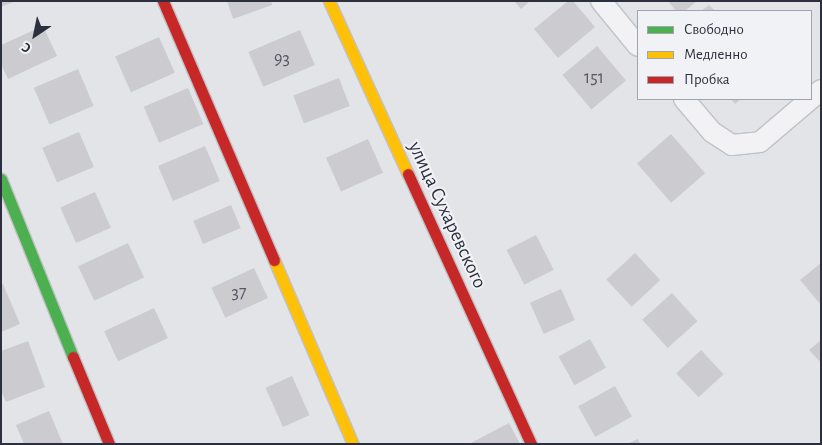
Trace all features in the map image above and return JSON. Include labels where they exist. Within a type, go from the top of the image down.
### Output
[{"type":"street","points":[[162,1],[353,444]]},
{"type":"street","name":"улица Сухаревского","points":[[329,1],[531,444]]},
{"type":"street","points":[[600,1],[637,45]]},
{"type":"street","points":[[685,100],[712,132],[732,146],[760,142],[809,100]]},
{"type":"street","points":[[1,179],[110,444]]},
{"type":"building","points":[[1,1],[16,1],[1,7]]},
{"type":"building","points":[[227,1],[271,1],[272,5],[233,19]]},
{"type":"building","points":[[514,1],[530,1],[521,9]]},
{"type":"building","points":[[568,1],[573,1],[595,27],[558,58],[534,29]]},
{"type":"building","points":[[668,1],[697,1],[686,10],[675,10]]},
{"type":"building","points":[[709,5],[714,10],[702,10]]},
{"type":"building","points":[[43,26],[57,56],[8,79],[1,64],[1,45]]},
{"type":"building","points":[[300,30],[315,65],[263,87],[248,52]]},
{"type":"building","points":[[159,37],[175,73],[131,92],[115,57]]},
{"type":"building","points":[[597,46],[626,80],[591,109],[563,75]]},
{"type":"building","points":[[78,69],[94,106],[49,125],[34,88]]},
{"type":"building","points":[[339,78],[350,106],[304,124],[293,96]]},
{"type":"building","points":[[188,88],[203,124],[159,143],[144,107]]},
{"type":"building","points":[[732,100],[740,100],[735,104]]},
{"type":"building","points":[[79,132],[94,167],[57,183],[42,148]]},
{"type":"building","points":[[671,134],[705,173],[671,203],[637,164]]},
{"type":"building","points":[[368,139],[383,173],[341,192],[326,158]]},
{"type":"building","points":[[205,146],[220,181],[173,201],[158,166]]},
{"type":"building","points":[[95,192],[111,228],[76,243],[60,207]]},
{"type":"building","points":[[231,205],[241,228],[203,244],[193,221]]},
{"type":"building","points":[[536,235],[554,270],[524,285],[507,250]]},
{"type":"building","points":[[128,243],[144,277],[94,301],[78,266]]},
{"type":"building","points":[[635,253],[660,280],[632,307],[606,280]]},
{"type":"building","points":[[821,263],[821,305],[800,280]]},
{"type":"building","points":[[254,268],[268,298],[225,318],[211,288]]},
{"type":"building","points":[[3,284],[20,324],[1,332],[1,285]]},
{"type":"building","points":[[561,289],[575,320],[544,334],[530,303]]},
{"type":"building","points":[[672,293],[697,321],[668,348],[642,320]]},
{"type":"building","points":[[154,308],[168,338],[118,361],[104,331]]},
{"type":"building","points":[[590,339],[606,368],[575,385],[559,356]]},
{"type":"building","points":[[821,340],[821,363],[809,350]]},
{"type":"building","points":[[28,341],[45,387],[6,402],[1,390],[1,351]]},
{"type":"building","points":[[701,350],[724,374],[699,397],[676,373]]},
{"type":"building","points":[[292,376],[309,415],[283,427],[266,388]]},
{"type":"building","points":[[615,386],[632,417],[595,437],[578,406]]},
{"type":"building","points":[[49,411],[63,444],[24,444],[16,425]]},
{"type":"building","points":[[509,423],[520,444],[469,444]]},
{"type":"building","points":[[638,439],[640,444],[627,444]]},
{"type":"traffic: fast","points":[[1,179],[73,357]]},
{"type":"traffic: slow","points":[[329,1],[408,174]]},
{"type":"traffic: slow","points":[[274,260],[353,444]]},
{"type":"traffic: jam","points":[[163,1],[274,260]]},
{"type":"traffic: jam","points":[[408,174],[531,444]]},
{"type":"traffic: jam","points":[[73,357],[109,444]]}]
